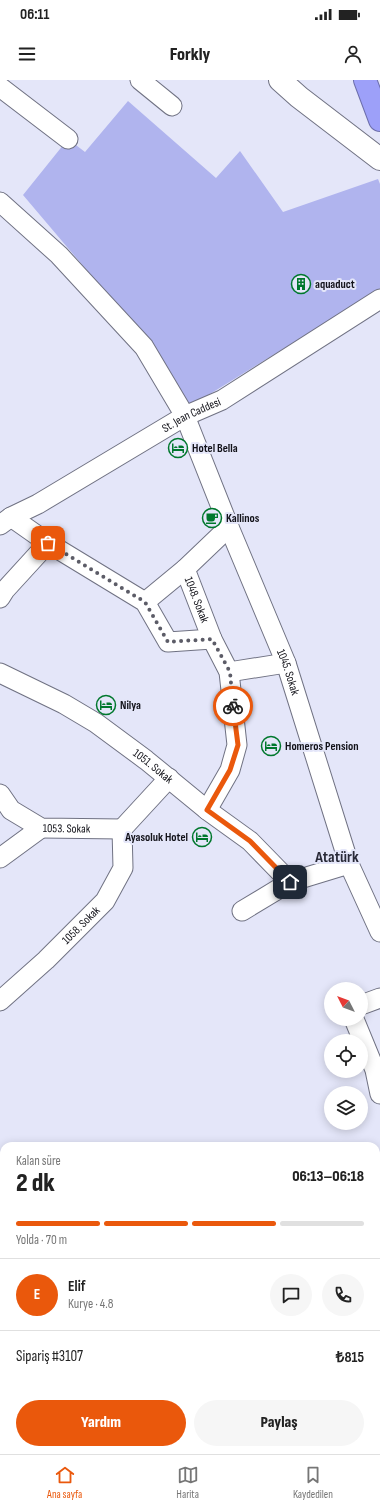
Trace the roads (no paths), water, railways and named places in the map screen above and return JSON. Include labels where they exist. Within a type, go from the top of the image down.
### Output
[{"type":"highway","points":[[365,80],[380,120]]},
{"type":"street","points":[[140,80],[172,106]]},
{"type":"street","points":[[280,80],[299,97],[380,160]]},
{"type":"street","points":[[0,87],[68,139]]},
{"type":"street","name":"1045. Sokak","points":[[0,202],[59,255],[144,347],[185,416],[229,527],[286,663],[349,864],[380,932]]},
{"type":"street","name":"St. Jean Caddesi","points":[[5,521],[38,504],[185,416],[222,400],[380,299]]},
{"type":"street","points":[[5,521],[48,543],[145,602],[168,642],[212,639]]},
{"type":"street","points":[[145,602],[185,569],[229,527]]},
{"type":"street","points":[[0,598],[5,590],[48,543]]},
{"type":"street","name":"1048. Sokak","points":[[185,569],[212,639],[230,672],[238,745],[230,770],[207,810]]},
{"type":"street","points":[[230,672],[286,663]]},
{"type":"street","name":"1051. Sokak","points":[[0,673],[64,704],[96,723],[169,778],[207,810],[250,841],[290,882]]},
{"type":"street","points":[[122,829],[169,778]]},
{"type":"street","name":"1053. Sokak","points":[[0,794],[11,810],[42,828],[122,829]]},
{"type":"street","points":[[0,858],[42,828]]},
{"type":"street","name":"1058. Sokak","points":[[0,1001],[46,960],[106,902],[123,868],[122,829]]},
{"type":"street","points":[[242,911],[290,882],[349,864]]},
{"type":"street","points":[[368,1002],[380,998]]},
{"type":"street","points":[[357,1026],[375,1070],[380,1094]]},
{"type":"place","name":"aquaduct","points":[[301,284]]},
{"type":"place","name":"Hotel Bella","points":[[178,448]]},
{"type":"place","name":"Kallinos","points":[[212,518]]},
{"type":"place","name":"Nilya","points":[[106,705]]},
{"type":"place","name":"Homeros Pension","points":[[271,746]]},
{"type":"place","name":"Ayasoluk Hotel","points":[[202,837]]},
{"type":"district","name":"Atatürk","points":[[337,856]]}]
